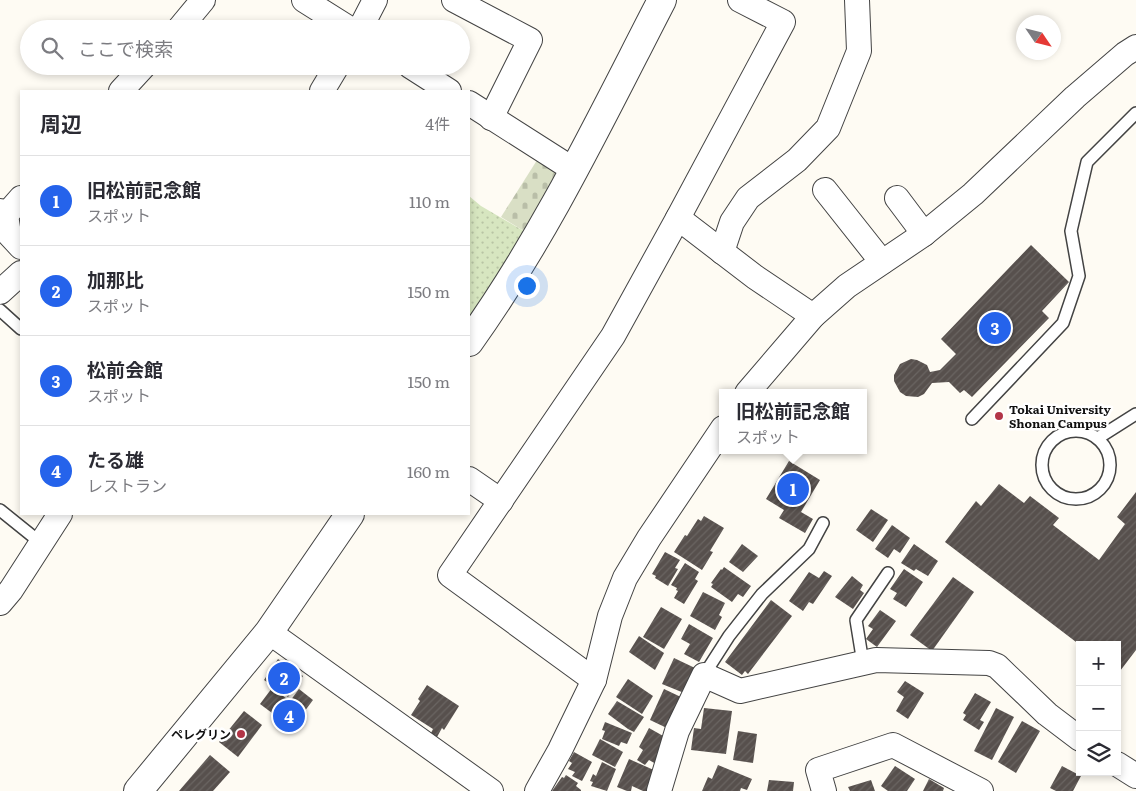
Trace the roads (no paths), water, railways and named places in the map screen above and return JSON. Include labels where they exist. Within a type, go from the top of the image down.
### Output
[{"type":"street","points":[[186,20],[203,0]]},
{"type":"street","points":[[304,0],[336,20]]},
{"type":"street","points":[[365,20],[375,0]]},
{"type":"street","points":[[454,0],[530,40],[476,110],[574,170]]},
{"type":"street","points":[[470,341],[488,316],[543,226],[662,0]]},
{"type":"street","points":[[594,680],[450,575],[613,336],[783,22],[740,0]]},
{"type":"street","points":[[722,252],[732,222],[748,198],[797,160],[828,128],[859,51],[858,0]]},
{"type":"street","points":[[750,389],[813,316],[847,286],[924,234],[973,194],[1075,98],[1125,54],[1136,47]]},
{"type":"street","points":[[122,90],[136,75]]},
{"type":"street","points":[[323,90],[332,75]]},
{"type":"street","points":[[424,75],[447,90]]},
{"type":"street","points":[[825,190],[882,262]]},
{"type":"street","points":[[897,198],[924,234]]},
{"type":"street","points":[[9,208],[9,234],[20,246]]},
{"type":"street","points":[[678,218],[755,277],[813,316]]},
{"type":"street","points":[[0,292],[20,274]]},
{"type":"street","points":[[537,791],[594,680],[610,616],[625,578],[649,538],[719,434]]},
{"type":"street","points":[[470,480],[501,501]]},
{"type":"street","points":[[0,603],[11,590],[59,515]]},
{"type":"street","points":[[138,791],[268,632],[349,515]]},
{"type":"street","points":[[268,632],[491,791]]},
{"type":"street","points":[[659,791],[677,731],[704,675],[740,691],[876,660],[989,663],[996,666],[1047,714],[1076,735]]},
{"type":"street","points":[[824,791],[818,770],[893,745],[981,791]]},
{"type":"street","points":[[1121,767],[1136,776]]},
{"type":"lane","points":[[972,419],[1063,324],[1079,276],[1071,231],[1087,162],[1136,113]]},
{"type":"lane","points":[[0,310],[20,328]]},
{"type":"lane","points":[[1098,438],[1136,414]]},
{"type":"lane","points":[[1074,431],[1085,432],[1098,438],[1104,444],[1109,454],[1111,465],[1103,486],[1095,494],[1073,499],[1062,496],[1053,490],[1046,481],[1043,470],[1046,448],[1053,440],[1063,434],[1074,431]]},
{"type":"lane","points":[[0,510],[41,543]]},
{"type":"lane","points":[[704,675],[729,636],[762,594],[809,549],[823,523]]},
{"type":"lane","points":[[863,662],[856,620],[888,573]]},
{"type":"place","name":"松前会館","points":[[995,328]]},
{"type":"place","name":"Tokai University Shonan Campus","points":[[999,416]]},
{"type":"place","name":"旧松前記念館","points":[[793,489]]},
{"type":"place","name":"加那比","points":[[284,678]]},
{"type":"place","name":"たる雄","points":[[289,716]]},
{"type":"place","name":"ペレグリン","points":[[241,734]]}]
